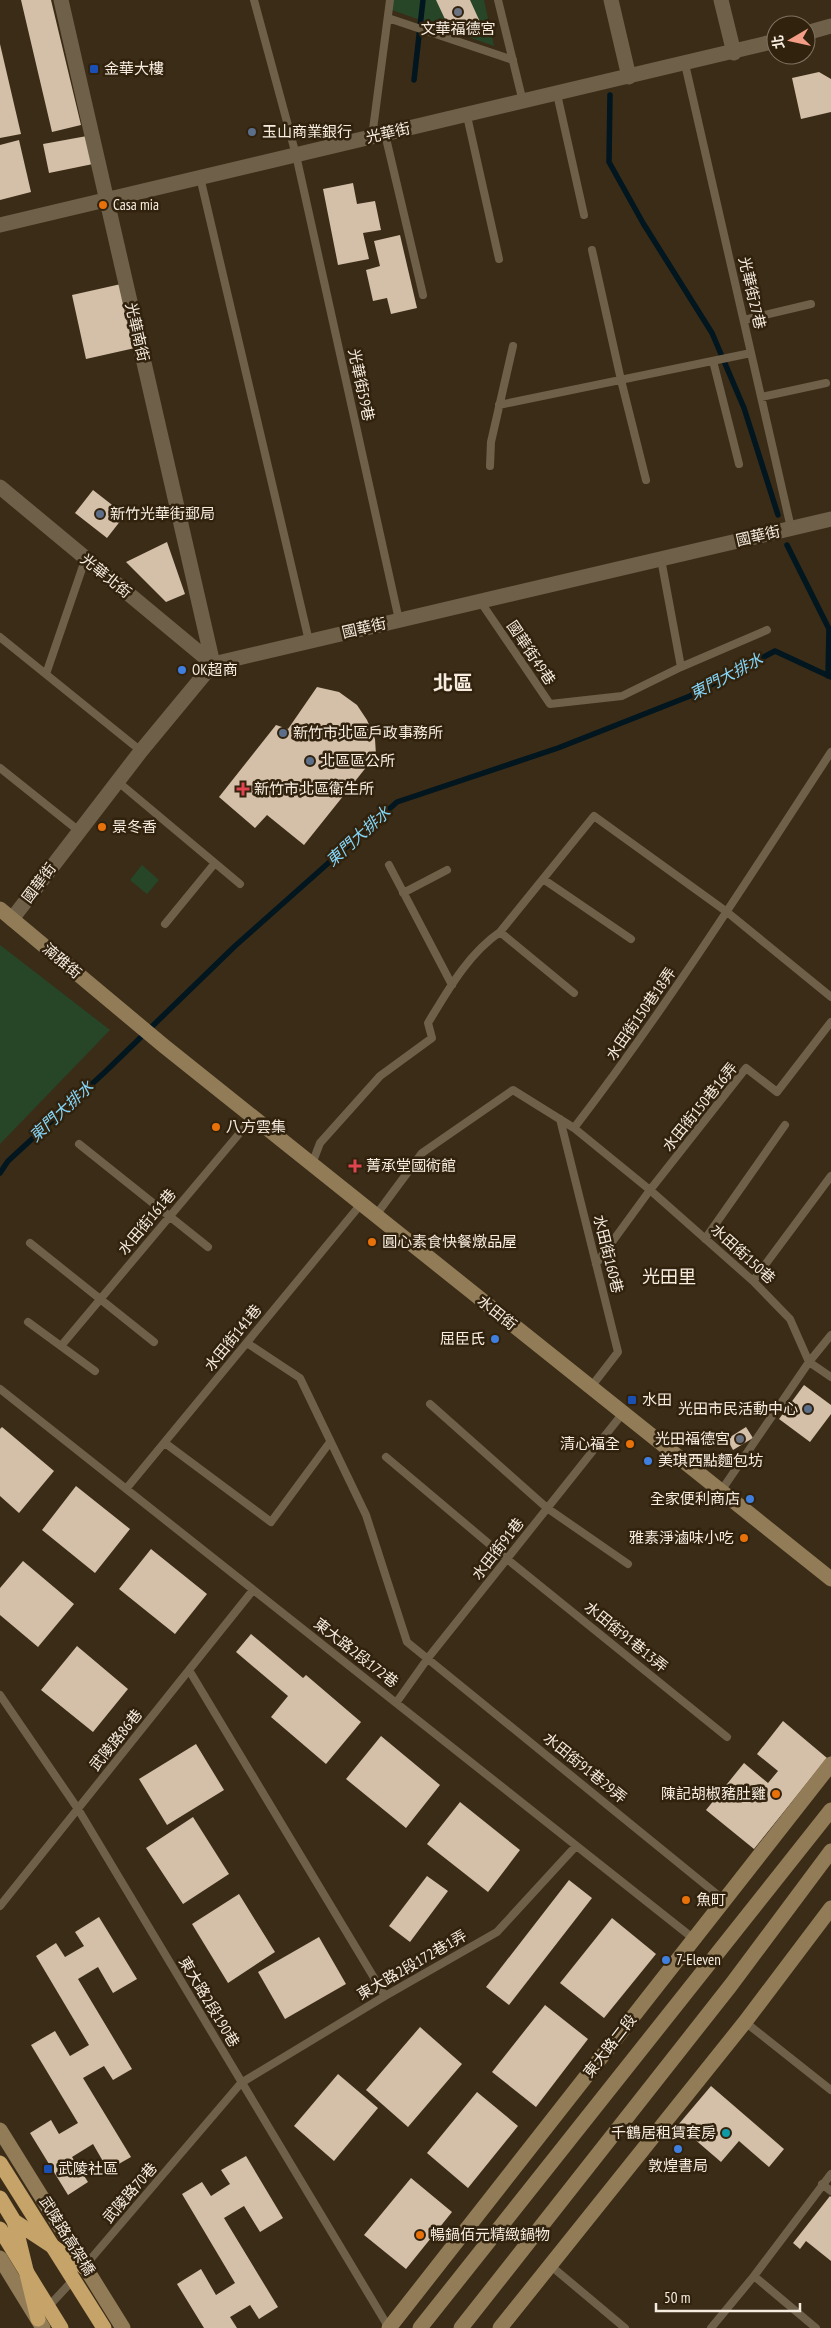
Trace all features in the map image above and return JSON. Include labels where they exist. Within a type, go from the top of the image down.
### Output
[{"type":"highway","name":"武陵路高架橋","points":[[0,2163],[104,2328]]},
{"type":"highway","points":[[0,2198],[14,2221],[37,2325]]},
{"type":"highway","points":[[14,2221],[84,2267]]},
{"type":"highway","points":[[0,2228],[62,2328]]},
{"type":"street","name":"光華南街","points":[[61,0],[213,664]]},
{"type":"street","points":[[611,0],[629,77]]},
{"type":"street","points":[[722,0],[734,53]]},
{"type":"street","points":[[816,30],[831,26]]},
{"type":"street","name":"光華街","points":[[0,225],[766,45]]},
{"type":"street","name":"光華北街","points":[[0,487],[213,664]]},
{"type":"street","name":"國華街","points":[[12,919],[141,751],[213,664],[831,519]]},
{"type":"street","name":"湳雅街","points":[[0,909],[164,1046]]},
{"type":"street","name":"水田街","points":[[164,1046],[831,1579]]},
{"type":"street","name":"東大路二段","points":[[389,2328],[831,1764]]},
{"type":"street","name":"東大路二段","points":[[420,2328],[831,1810]]},
{"type":"street","points":[[461,2328],[731,1985],[831,1851]]},
{"type":"street","points":[[500,2328],[745,2022],[831,1908]]},
{"type":"street","points":[[0,2130],[123,2328]]},
{"type":"street","points":[[0,2258],[37,2325]]},
{"type":"lane","name":"光華街59巷","points":[[254,0],[296,155],[399,620]]},
{"type":"lane","points":[[390,0],[378,136],[422,295]]},
{"type":"lane","points":[[498,0],[523,102]]},
{"type":"lane","points":[[388,18],[513,60]]},
{"type":"lane","name":"光華街27巷","points":[[685,64],[791,528]]},
{"type":"lane","points":[[557,94],[584,215]]},
{"type":"lane","points":[[467,116],[499,259]]},
{"type":"lane","points":[[200,177],[309,641]]},
{"type":"lane","points":[[592,250],[646,480]]},
{"type":"lane","points":[[744,320],[811,304]]},
{"type":"lane","points":[[490,466],[491,442],[498,405],[513,346]]},
{"type":"lane","points":[[498,405],[751,353]]},
{"type":"lane","points":[[713,361],[739,464]]},
{"type":"lane","points":[[761,397],[826,383]]},
{"type":"lane","points":[[661,559],[681,668]]},
{"type":"lane","points":[[46,674],[86,560]]},
{"type":"lane","name":"國華街49巷","points":[[480,601],[550,704],[622,696],[767,630]]},
{"type":"lane","points":[[0,637],[141,751]]},
{"type":"lane","name":"水田街150巷18弄","points":[[574,1128],[635,1049],[831,752]]},
{"type":"lane","points":[[0,768],[79,831]]},
{"type":"lane","points":[[117,782],[240,884]]},
{"type":"lane","points":[[312,1164],[320,1143],[380,1076],[432,1038],[428,1023],[452,985],[483,943],[500,932],[594,816],[727,912],[831,997]]},
{"type":"lane","points":[[165,924],[215,863]]},
{"type":"lane","points":[[389,865],[452,985]]},
{"type":"lane","points":[[403,893],[447,870]]},
{"type":"lane","points":[[543,879],[631,939]]},
{"type":"lane","points":[[500,932],[574,993]]},
{"type":"lane","name":"水田街150巷16弄","points":[[650,1190],[746,1068],[777,1092],[831,1022]]},
{"type":"lane","name":"水田街150巷","points":[[376,1215],[422,1153],[513,1090],[574,1128],[650,1190],[753,1281],[790,1319],[809,1362]]},
{"type":"lane","name":"水田街161巷","points":[[61,1346],[254,1116]]},
{"type":"lane","name":"水田街160巷","points":[[560,1120],[618,1352],[591,1388]]},
{"type":"lane","points":[[705,1239],[785,1125]]},
{"type":"lane","points":[[79,1144],[208,1247]]},
{"type":"lane","points":[[753,1281],[831,1176]]},
{"type":"lane","points":[[596,1264],[650,1190]]},
{"type":"lane","name":"水田街141巷","points":[[126,1489],[361,1204]]},
{"type":"lane","points":[[30,1243],[154,1342]]},
{"type":"lane","points":[[28,1322],[95,1371]]},
{"type":"lane","points":[[721,1491],[809,1362],[831,1335]]},
{"type":"lane","name":"水田街91巷29弄","points":[[247,1343],[300,1378],[366,1515],[407,1642],[724,1900]]},
{"type":"lane","points":[[809,1362],[831,1377]]},
{"type":"lane","name":"東大路2段172巷","points":[[0,1389],[694,1939]]},
{"type":"lane","points":[[430,1404],[547,1508],[628,1564]]},
{"type":"lane","name":"水田街91巷","points":[[396,1703],[428,1658],[623,1413]]},
{"type":"lane","points":[[164,1443],[271,1522],[330,1442]]},
{"type":"lane","name":"水田街91巷13弄","points":[[386,1457],[507,1559],[727,1736]]},
{"type":"lane","name":"武陵路86巷","points":[[0,1906],[254,1590]]},
{"type":"lane","points":[[189,1670],[385,1996]]},
{"type":"lane","name":"東大路2段190巷","points":[[0,1695],[78,1809],[389,2328]]},
{"type":"lane","name":"東大路2段172巷1弄","points":[[242,2083],[385,1996],[497,1932],[576,1846]]},
{"type":"lane","points":[[745,2022],[831,2090]]},
{"type":"lane","name":"武陵路70巷","points":[[37,2325],[84,2267],[242,2083]]},
{"type":"lane","points":[[711,2328],[754,2276],[831,2174]]},
{"type":"lane","points":[[822,2184],[831,2191]]},
{"type":"lane","points":[[551,2266],[625,2328]]},
{"type":"lane","points":[[754,2276],[816,2328]]},
{"type":"green space","points":[[390,0],[484,0],[494,46],[389,9]]},
{"type":"green space","points":[[142,865],[159,880],[147,894],[130,880]]},
{"type":"green space","points":[[0,945],[110,1030],[0,1144]]},
{"type":"building","points":[[21,0],[51,0],[81,125],[52,132]]},
{"type":"building","name":"文華福德宮","points":[[436,0],[470,0],[481,24],[467,30],[465,26],[451,32]]},
{"type":"building","points":[[0,44],[21,134],[0,138]]},
{"type":"building","points":[[819,72],[831,79],[831,112],[801,119],[792,78]]},
{"type":"building","points":[[87,136],[93,164],[49,173],[43,144]]},
{"type":"building","points":[[19,140],[31,192],[0,200],[0,145]]},
{"type":"building","points":[[353,183],[357,204],[375,201],[381,230],[363,233],[369,259],[338,265],[323,189]]},
{"type":"building","points":[[400,235],[417,308],[391,314],[387,298],[373,301],[366,270],[380,266],[374,241]]},
{"type":"building","points":[[121,284],[135,348],[86,359],[72,295]]},
{"type":"building","name":"新竹光華街郵局","points":[[93,490],[125,515],[107,538],[75,513]]},
{"type":"building","points":[[167,542],[185,594],[166,602],[126,562]]},
{"type":"building","name":"北區區公所","points":[[317,687],[339,692],[357,705],[367,720],[375,739],[376,755],[304,845],[267,815],[255,828],[219,797],[276,725],[288,729]]},
{"type":"building","name":"光田市民活動中心","points":[[804,1385],[831,1405],[831,1414],[810,1442],[779,1419]]},
{"type":"building","points":[[2,1427],[54,1471],[19,1513],[0,1496],[0,1429]]},
{"type":"building","name":"光田福德宮","points":[[746,1427],[753,1438],[733,1450],[727,1439]]},
{"type":"building","points":[[76,1486],[130,1529],[95,1573],[42,1530]]},
{"type":"building","points":[[151,1549],[207,1594],[175,1634],[119,1589]]},
{"type":"building","points":[[23,1561],[74,1604],[38,1647],[0,1615],[0,1588]]},
{"type":"building","points":[[251,1634],[303,1678],[306,1675],[361,1722],[326,1764],[271,1717],[288,1696],[236,1652]]},
{"type":"building","points":[[77,1646],[128,1689],[93,1732],[41,1690]]},
{"type":"building","points":[[783,1721],[827,1758],[754,1849],[706,1810],[744,1763],[768,1783],[778,1771],[757,1754]]},
{"type":"building","points":[[381,1736],[440,1785],[406,1828],[346,1779]]},
{"type":"building","points":[[196,1744],[224,1790],[167,1825],[139,1779]]},
{"type":"building","points":[[460,1802],[520,1850],[488,1892],[427,1844]]},
{"type":"building","points":[[193,1817],[229,1874],[183,1904],[146,1848]]},
{"type":"building","points":[[427,1876],[448,1891],[410,1942],[389,1926]]},
{"type":"building","points":[[569,1880],[592,1898],[509,2005],[486,1987]]},
{"type":"building","points":[[239,1894],[275,1952],[228,1983],[192,1924]]},
{"type":"building","points":[[99,1917],[137,1979],[113,1993],[98,1967],[78,1979],[132,2069],[113,2080],[104,2066],[83,2078],[131,2157],[108,2170],[93,2144],[72,2157],[88,2182],[68,2195],[30,2133],[51,2120],[59,2134],[78,2123],[31,2045],[55,2031],[70,2056],[89,2045],[36,1956],[56,1943],[65,1957],[84,1946],[75,1932]]},
{"type":"building","points":[[612,1918],[656,1954],[604,2018],[560,1983]]},
{"type":"building","points":[[319,1937],[346,1984],[285,2019],[258,1972]]},
{"type":"building","points":[[545,2005],[588,2039],[536,2107],[492,2072]]},
{"type":"building","points":[[420,2027],[462,2064],[408,2127],[366,2090]]},
{"type":"building","points":[[338,2074],[378,2108],[334,2161],[294,2126]]},
{"type":"building","name":"千鶴居租賃套房","points":[[711,2086],[784,2149],[769,2167],[739,2141],[721,2162],[678,2125]]},
{"type":"building","points":[[477,2092],[518,2126],[468,2188],[427,2153]]},
{"type":"building","points":[[246,2156],[283,2218],[260,2232],[244,2206],[224,2218],[278,2307],[259,2319],[250,2305],[230,2317],[237,2328],[204,2328],[177,2284],[201,2269],[216,2295],[235,2283],[182,2194],[202,2182],[211,2196],[230,2184],[221,2170]]},
{"type":"building","points":[[411,2178],[452,2212],[406,2269],[364,2235]]},
{"type":"building","points":[[830,2196],[831,2261],[806,2241],[800,2249],[793,2243]]},
{"type":"waterway","points":[[414,80],[423,0]]},
{"type":"waterway","points":[[610,95],[609,162],[643,223],[712,333],[744,408],[778,515]]},
{"type":"waterway","points":[[787,545],[829,629],[828,676],[830,675]]},
{"type":"waterway","name":"東門大排水","points":[[0,1173],[8,1161],[105,1072],[235,946],[397,802],[558,748],[690,696],[775,651],[831,677]]},
{"type":"place","name":"文華福德宮","points":[[458,12]]},
{"type":"place","name":"金華大樓","points":[[94,69]]},
{"type":"place","name":"玉山商業銀行","points":[[252,132]]},
{"type":"place","name":"Casa mia","points":[[103,205]]},
{"type":"place","name":"新竹光華街郵局","points":[[100,514]]},
{"type":"place","name":"OK超商","points":[[182,670]]},
{"type":"place","name":"新竹市北區戶政事務所","points":[[283,733]]},
{"type":"place","name":"北區區公所","points":[[310,761]]},
{"type":"place","name":"新竹市北區衛生所","points":[[243,789]]},
{"type":"place","name":"景冬香","points":[[102,827]]},
{"type":"place","name":"八方雲集","points":[[216,1127]]},
{"type":"place","name":"菁承堂國術館","points":[[355,1166]]},
{"type":"place","name":"圓心素食快餐燉品屋","points":[[372,1242]]},
{"type":"place","name":"屈臣氏","points":[[495,1339]]},
{"type":"place","name":"水田","points":[[632,1400]]},
{"type":"place","name":"光田市民活動中心","points":[[808,1409]]},
{"type":"place","name":"光田福德宮","points":[[740,1439]]},
{"type":"place","name":"清心福全","points":[[630,1444]]},
{"type":"place","name":"美琪西點麵包坊","points":[[648,1461]]},
{"type":"place","name":"全家便利商店","points":[[750,1499]]},
{"type":"place","name":"雅素淨滷味小吃","points":[[744,1538]]},
{"type":"place","name":"陳記胡椒豬肚雞","points":[[776,1794]]},
{"type":"place","name":"魚町","points":[[686,1900]]},
{"type":"place","name":"7-Eleven","points":[[666,1960]]},
{"type":"place","name":"千鶴居租賃套房","points":[[726,2133]]},
{"type":"place","name":"敦煌書局","points":[[678,2149]]},
{"type":"place","name":"武陵社區","points":[[48,2169]]},
{"type":"place","name":"暢鍋佰元精緻鍋物","points":[[420,2235]]},
{"type":"district","name":"北區","points":[[453,683]]},
{"type":"district","name":"光田里","points":[[669,1277]]}]
